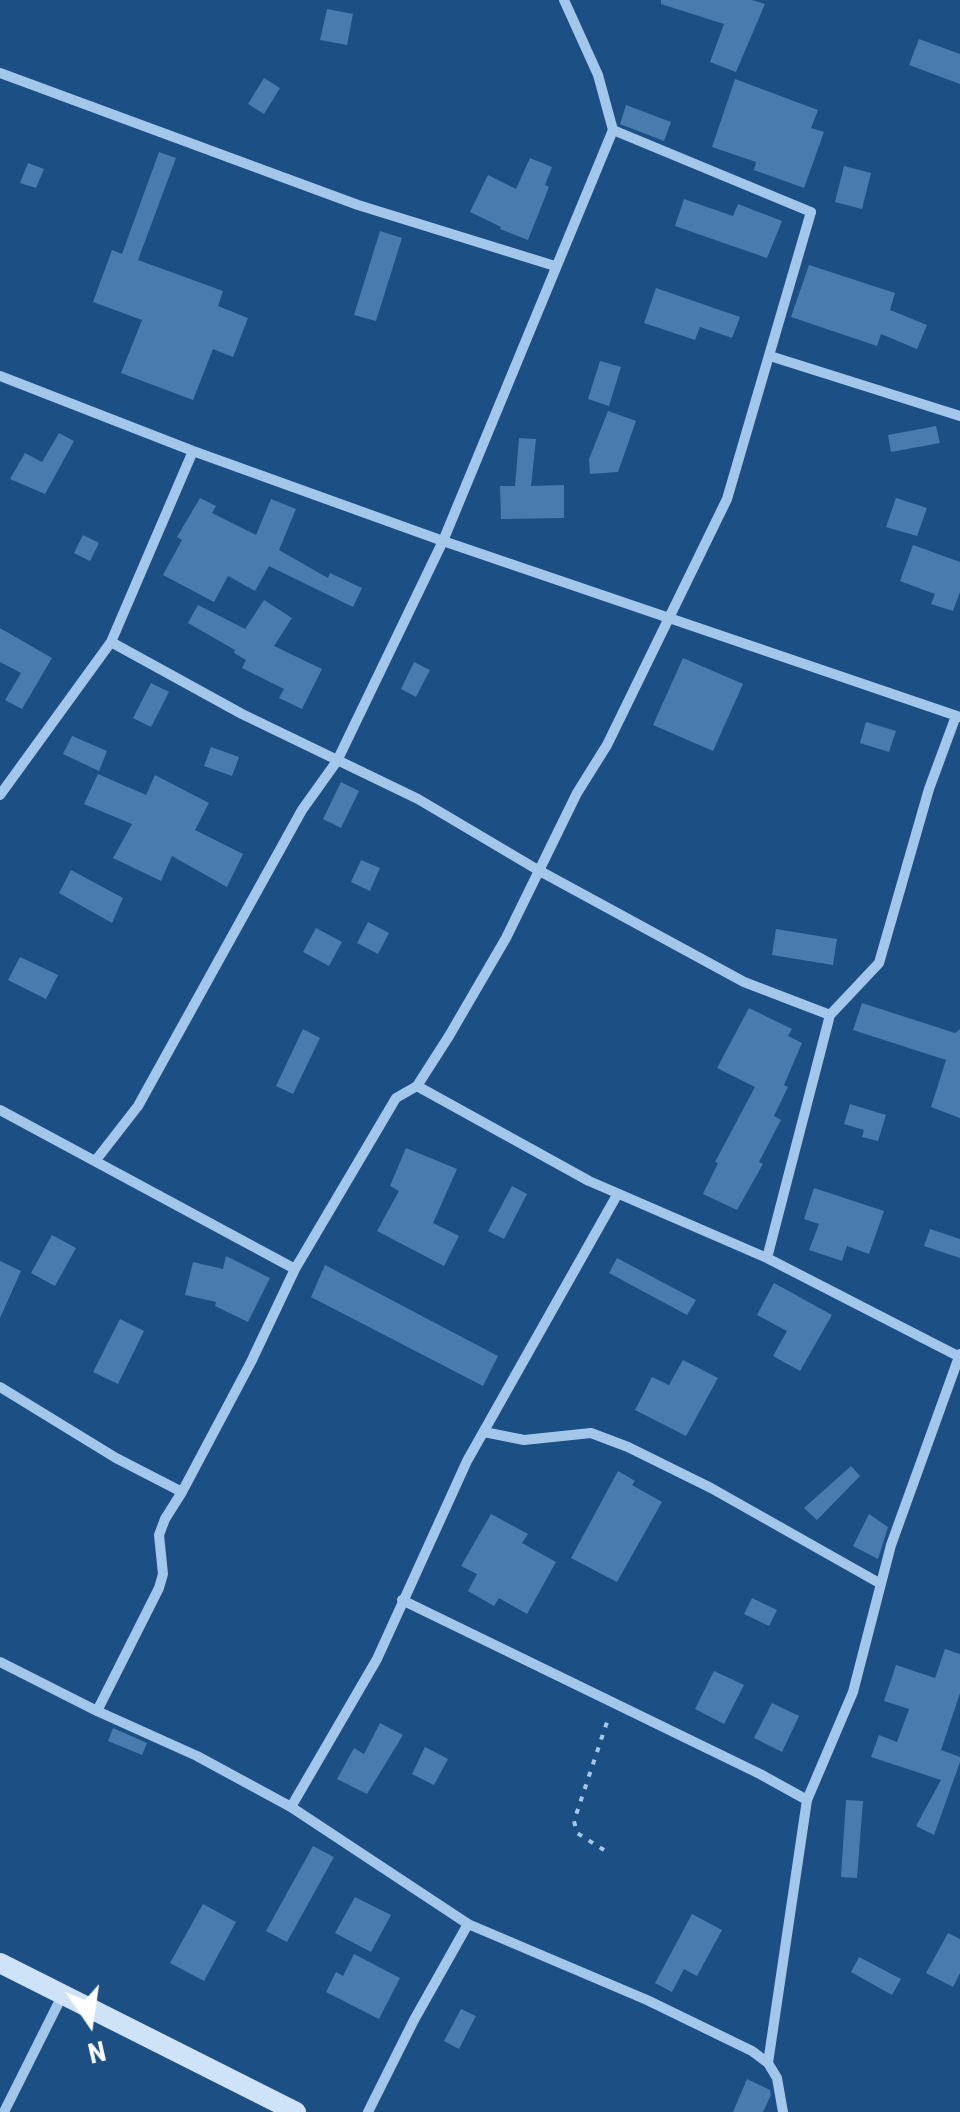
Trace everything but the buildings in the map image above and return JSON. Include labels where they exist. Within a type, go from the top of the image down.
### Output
[{"type":"street","points":[[96,1160],[138,1106],[302,810],[337,761],[442,541],[612,130],[598,74],[564,0]]},
{"type":"street","points":[[0,73],[358,206],[555,266]]},
{"type":"street","points":[[97,1711],[159,1588],[163,1574],[160,1535],[165,1519],[251,1362],[295,1269],[396,1098],[417,1086],[506,938],[578,793],[607,744],[726,500],[812,212],[612,130]]},
{"type":"street","points":[[770,356],[960,416]]},
{"type":"street","points":[[0,376],[442,541],[958,716],[930,789],[879,962],[830,1015],[766,1258]]},
{"type":"street","points":[[0,795],[111,642],[193,451]]},
{"type":"street","points":[[111,642],[242,714],[456,819],[538,870],[744,982],[830,1015]]},
{"type":"street","points":[[417,1086],[617,1195],[766,1258],[960,1356],[891,1545],[853,1692],[807,1800],[768,2062]]},
{"type":"street","points":[[0,1110],[295,1269]]},
{"type":"street","points":[[291,1807],[377,1659],[467,1461],[617,1195]]},
{"type":"street","points":[[0,1387],[116,1458],[182,1492]]},
{"type":"street","points":[[484,1432],[524,1440],[591,1433],[628,1447],[711,1488],[881,1584]]},
{"type":"street","points":[[402,1600],[807,1800]]},
{"type":"street","points":[[0,1662],[197,1756],[291,1807],[468,1924],[730,2038],[768,2062],[777,2078],[783,2112]]},
{"type":"street","points":[[368,2112],[468,1924]]},
{"type":"street","points":[[0,1962],[296,2112]]},
{"type":"street","points":[[4,2112],[62,1996]]},
{"type":"path","points":[[604,1850],[577,1833],[574,1821],[586,1777],[614,1706]]}]
